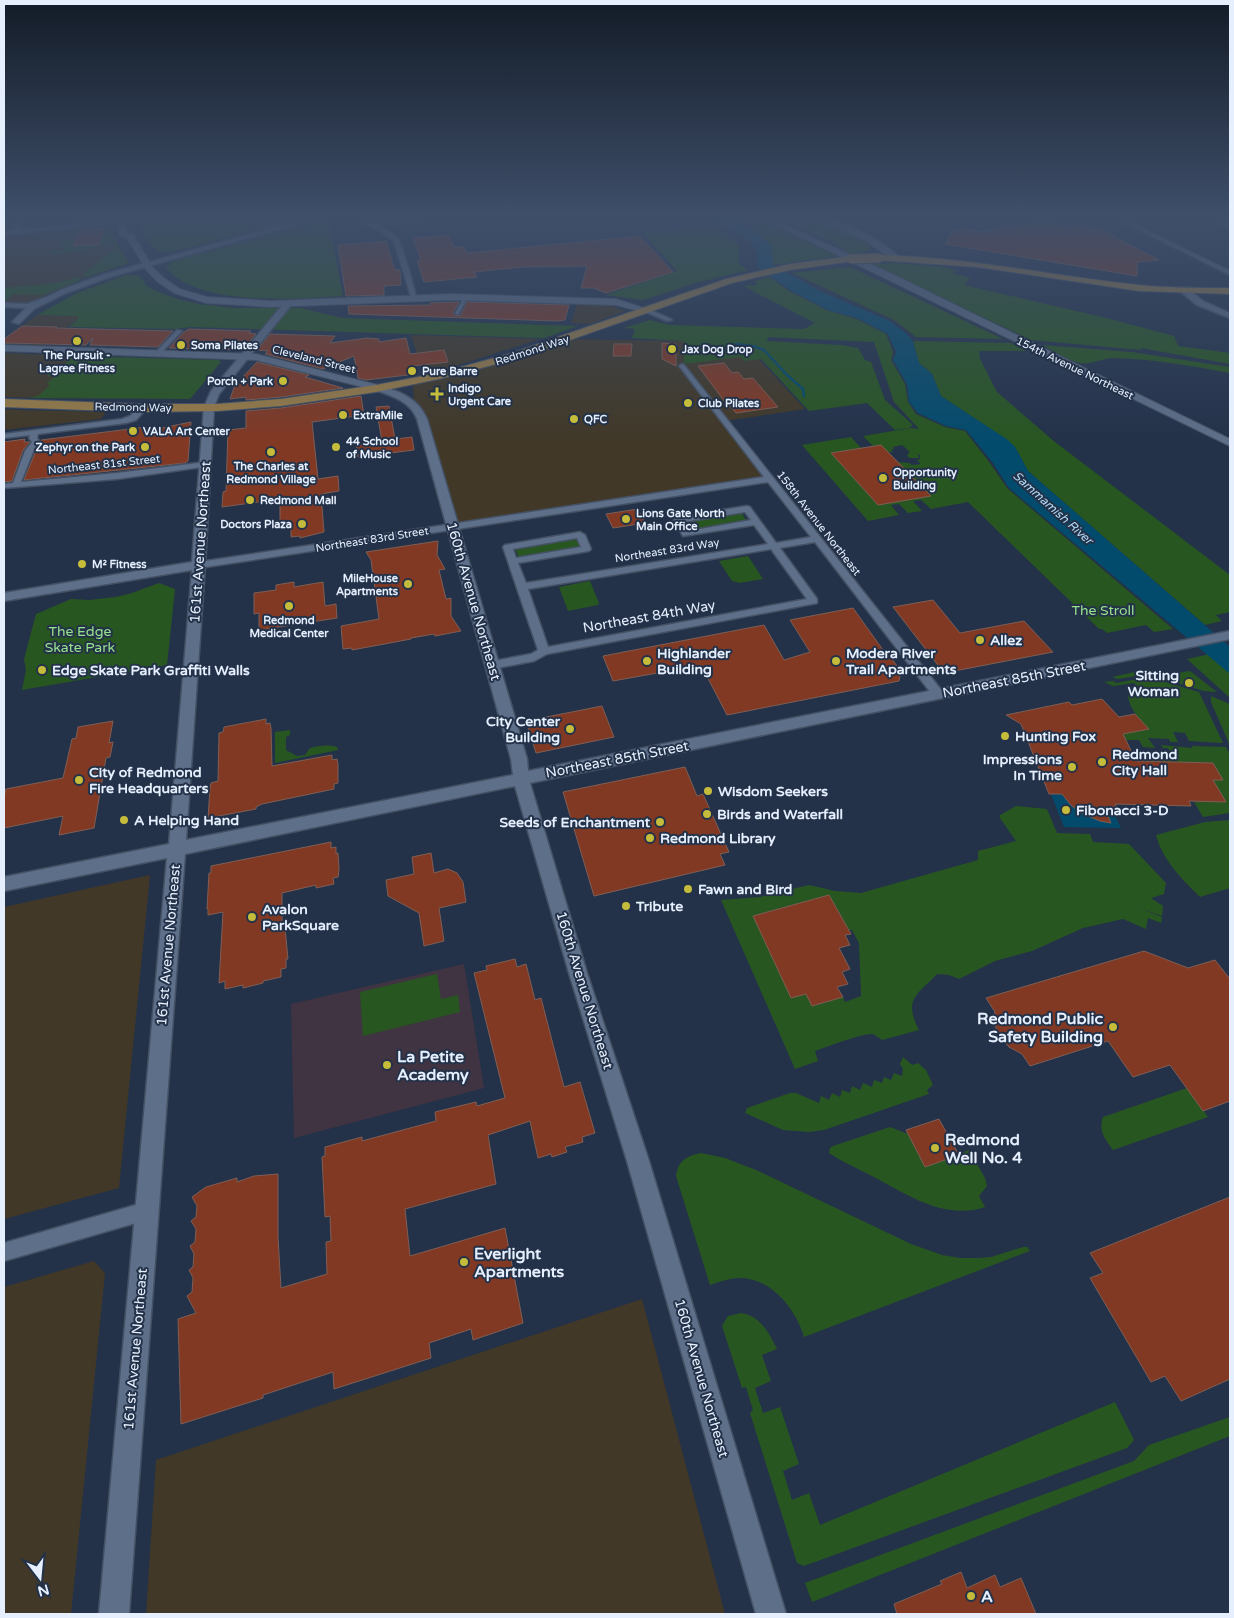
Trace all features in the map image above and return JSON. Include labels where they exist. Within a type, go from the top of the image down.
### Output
[{"type":"main road","points":[[176,291],[206,300],[232,303],[288,304],[414,297],[466,297],[616,302],[646,310]]},
{"type":"main road","name":"Redmond Way","points":[[4,404],[143,408],[209,407],[293,400],[378,388],[503,360],[702,291]]},
{"type":"main road","name":"154th Avenue Northeast","points":[[919,291],[1230,443]]},
{"type":"main road","points":[[1150,291],[1200,303]]},
{"type":"main road","name":"Redmond Way","points":[[1207,291],[1230,291]]},
{"type":"main road","name":"Cleveland Street","points":[[4,348],[243,356],[285,363],[378,388]]},
{"type":"street","points":[[4,306],[28,306],[74,291]]},
{"type":"street","points":[[412,291],[414,297]]},
{"type":"street","points":[[1185,291],[1200,303],[1230,315]]},
{"type":"street","points":[[4,306],[30,308],[40,306],[70,292]]},
{"type":"street","points":[[6,329],[70,292]]},
{"type":"street","points":[[458,313],[466,297]]},
{"type":"street","points":[[16,322],[18,317],[44,300]]},
{"type":"street","name":"161st Avenue Northeast","points":[[114,1614],[199,565],[209,407],[214,393],[288,304]]},
{"type":"street","points":[[646,310],[669,320]]},
{"type":"street","points":[[158,353],[179,331]]},
{"type":"street","name":"158th Avenue Northeast","points":[[682,366],[938,694]]},
{"type":"street","points":[[414,405],[412,389],[416,381]]},
{"type":"street","points":[[378,388],[402,396],[414,405]]},
{"type":"street","name":"160th Avenue Northeast","points":[[414,405],[422,419],[519,759],[521,779],[578,972],[638,1161],[771,1614]]},
{"type":"street","points":[[4,436],[123,421],[135,417],[143,408]]},
{"type":"street","points":[[16,485],[29,451],[36,442],[33,438],[36,432]]},
{"type":"street","name":"Northeast 81st Street","points":[[4,486],[117,476],[206,464]]},
{"type":"street","name":"Northeast 83rd Street","points":[[4,597],[199,565],[770,479]]},
{"type":"street","points":[[757,522],[686,534],[678,520],[747,509],[757,522],[774,546]]},
{"type":"street","points":[[513,561],[586,549],[580,535],[508,547],[544,650]]},
{"type":"street","name":"Northeast 83rd Way","points":[[522,587],[817,539]]},
{"type":"street","name":"Northeast 84th Way","points":[[492,665],[534,657],[544,650],[813,601],[774,546]]},
{"type":"street","name":"Northeast 85th Street","points":[[4,884],[1230,635]]},
{"type":"street","points":[[4,1252],[146,1212]]},
{"type":"shaded area","points":[[4,291],[57,291],[29,303],[4,303]]},
{"type":"shaded area","points":[[577,304],[609,305],[625,311],[590,324],[571,323]]},
{"type":"shaded area","points":[[37,315],[78,316],[78,319],[42,345],[4,344],[4,340]]},
{"type":"shaded area","points":[[411,335],[540,339],[424,376]]},
{"type":"shaded area","points":[[566,339],[743,342],[805,409],[725,421],[770,479],[452,527],[414,405],[413,385],[416,381]]},
{"type":"shaded area","points":[[4,353],[74,356],[61,367],[52,384],[36,398],[4,397]]},
{"type":"shaded area","points":[[4,409],[106,412],[101,419],[4,430]]},
{"type":"shaded area","points":[[150,875],[119,1188],[4,1219],[4,907]]},
{"type":"shaded area","name":"La Petite Academy","points":[[464,964],[484,1088],[294,1138],[291,1004]]},
{"type":"shaded area","points":[[94,1261],[105,1273],[71,1614],[4,1614],[4,1287]]},
{"type":"shaded area","points":[[642,1299],[725,1614],[146,1614],[156,1460]]},
{"type":"green space","points":[[4,291],[54,291],[43,295],[13,294],[4,302]]},
{"type":"green space","points":[[84,291],[155,291],[177,299],[199,304],[234,308],[300,308],[342,318],[578,326],[544,338],[191,327],[175,329],[69,327],[78,319],[78,316],[37,315]]},
{"type":"green space","points":[[205,291],[342,291],[343,296],[275,299],[222,295]]},
{"type":"green space","points":[[619,291],[672,291],[643,300],[606,295]]},
{"type":"green space","name":"The Stroll","points":[[752,291],[788,291],[826,310],[856,319],[886,334],[893,352],[891,360],[905,384],[908,402],[916,414],[945,427],[965,431],[1007,488],[1173,629],[1154,632],[1146,625],[1107,633],[1099,629],[968,502],[931,509],[921,500],[913,501],[922,511],[908,513],[899,504],[891,505],[899,515],[868,521],[802,445],[851,437],[861,448],[831,453],[878,505],[931,496],[898,462],[912,465],[921,464],[917,460],[920,459],[920,455],[918,454],[919,458],[909,458],[907,455],[910,452],[902,445],[893,447],[894,449],[891,450],[893,452],[888,452],[881,445],[873,446],[863,436],[911,428],[919,429],[894,402],[874,342],[768,337],[767,341],[841,345],[858,348],[865,360],[871,362],[885,400],[913,425],[909,428],[895,430],[867,403],[809,411],[761,359],[744,361],[740,357],[684,364],[684,341],[632,338],[635,329],[624,328],[650,320],[670,325],[804,329],[815,323]]},
{"type":"green space","points":[[830,291],[900,291],[1003,339],[916,337],[894,320]]},
{"type":"green space","points":[[927,291],[988,291],[1102,317],[1174,336],[1178,346],[1230,353],[1230,364],[1141,348],[1141,350],[1031,340]]},
{"type":"green space","points":[[913,341],[1011,343],[1026,351],[979,351],[980,359],[997,392],[1055,442],[1230,575],[1230,612],[1216,615],[1222,621],[1205,625],[1028,471],[1015,447],[941,396],[932,374],[919,363]]},
{"type":"green space","points":[[1042,345],[1132,352],[1230,367],[1230,373],[1172,363],[1114,358],[1080,363]]},
{"type":"green space","points":[[73,356],[218,360],[221,362],[190,399],[28,398],[38,396],[50,385],[46,384],[56,375],[52,374],[49,377],[42,368],[61,367]]},
{"type":"green space","points":[[741,512],[747,522],[692,531],[687,530],[683,523]]},
{"type":"green space","points":[[579,539],[582,547],[519,558],[515,548]]},
{"type":"green space","points":[[748,556],[763,579],[739,583],[732,581],[719,561]]},
{"type":"green space","points":[[590,581],[599,603],[598,605],[568,611],[559,587]]},
{"type":"green space","name":"The Edge Skate Park","points":[[159,583],[175,589],[167,665],[22,690],[26,670],[24,659],[36,614],[71,599],[89,600],[116,597]]},
{"type":"green space","points":[[1210,654],[1230,672],[1230,698],[1187,659]]},
{"type":"green space","points":[[1148,669],[1166,675],[1190,671],[1217,692],[1204,691],[1148,674],[1118,679],[1112,677]]},
{"type":"green space","points":[[1148,677],[1199,692],[1223,743],[1189,741],[1185,733],[1173,732],[1178,742],[1170,742],[1169,739],[1148,738],[1155,748],[1143,747],[1139,740],[1126,740],[1122,734],[1149,729],[1134,712],[1129,702],[1128,691],[1139,688],[1134,683],[1113,686],[1104,682],[1113,681],[1116,683]]},
{"type":"green space","points":[[1211,696],[1230,704],[1230,746],[1211,702]]},
{"type":"green space","points":[[290,730],[290,735],[286,737],[286,750],[297,756],[305,755],[310,748],[320,746],[334,746],[338,750],[275,763],[275,732]]},
{"type":"green space","points":[[1161,745],[1192,748],[1192,746],[1226,747],[1230,755],[1230,813],[1203,817],[1194,802],[1225,802],[1213,780],[1223,780],[1213,763],[1123,761],[1134,757],[1173,758],[1168,748],[1163,748]]},
{"type":"green space","points":[[1016,806],[1047,809],[1057,833],[1090,834],[1093,842],[1129,844],[1166,883],[1164,894],[1151,898],[1163,906],[1162,916],[1137,907],[1162,917],[1161,923],[1148,918],[1146,929],[1123,919],[1083,928],[1032,951],[995,961],[959,979],[949,975],[937,974],[918,993],[912,1004],[914,1020],[919,1030],[882,1040],[872,1034],[853,1038],[815,1051],[818,1061],[795,1069],[721,900],[760,897],[809,885],[835,891],[861,893],[978,860],[978,851],[1016,841],[1000,818],[1000,815]],"holes":[[[829,895],[849,930],[852,930],[859,943],[861,996],[845,1002],[843,997],[813,1006],[753,916]]]},
{"type":"green space","points":[[1230,820],[1230,888],[1200,897],[1168,861],[1156,835],[1205,822]]},
{"type":"green space","points":[[437,974],[441,999],[458,995],[460,1012],[363,1036],[360,992]]},
{"type":"green space","points":[[903,1057],[912,1065],[918,1063],[926,1070],[933,1085],[927,1090],[929,1094],[824,1130],[809,1132],[783,1130],[745,1113],[747,1108],[790,1093],[796,1093],[819,1103],[821,1096],[829,1100],[832,1093],[840,1097],[842,1090],[850,1093],[852,1086],[860,1090],[863,1083],[872,1087],[874,1080],[882,1083],[884,1077],[891,1080],[894,1073],[902,1076],[903,1069],[900,1064]]},
{"type":"green space","points":[[1187,1088],[1208,1117],[1113,1150],[1102,1131],[1103,1117]]},
{"type":"green space","points":[[890,1127],[908,1134],[925,1167],[969,1150],[985,1178],[987,1186],[979,1196],[985,1207],[969,1210],[939,1208],[897,1190],[829,1153],[830,1148],[833,1146]]},
{"type":"green space","points":[[701,1153],[725,1158],[756,1170],[911,1244],[942,1255],[978,1258],[991,1257],[1023,1247],[1027,1247],[1030,1251],[804,1337],[795,1316],[781,1297],[762,1283],[740,1278],[728,1279],[710,1285],[676,1176],[679,1166],[684,1160]]},
{"type":"green space","points":[[741,1313],[754,1318],[764,1326],[777,1349],[762,1355],[771,1381],[755,1388],[763,1413],[780,1407],[799,1464],[783,1471],[792,1500],[809,1493],[820,1525],[1115,1402],[1134,1440],[1127,1448],[804,1566],[797,1563],[750,1413],[753,1410],[746,1387],[742,1388],[722,1326],[728,1316]]},
{"type":"green space","points":[[1230,1417],[1230,1436],[812,1602],[805,1583],[1134,1461],[1149,1445]]},
{"type":"water","name":"Sammamish River","points":[[791,291],[819,291],[890,321],[907,334],[913,341],[919,363],[932,374],[941,396],[1008,440],[1015,447],[1028,471],[1230,647],[1230,674],[1009,488],[993,463],[966,430],[946,426],[918,413],[909,402],[907,384],[893,360],[896,352],[888,334],[857,318],[828,310]]},
{"type":"water","points":[[1051,794],[1062,794],[1079,810],[1100,821],[1104,807],[1111,807],[1121,828],[1064,827]]},
{"type":"building","points":[[345,291],[384,291],[384,295],[346,296]]},
{"type":"building","points":[[600,291],[614,291],[606,293]]},
{"type":"building","points":[[459,302],[453,313],[455,316],[461,315],[467,302],[569,305],[565,320],[558,321],[349,314],[348,306],[431,305],[430,303]]},
{"type":"building","points":[[22,326],[173,331],[158,347],[90,345],[93,338],[86,345],[4,343],[4,339]]},
{"type":"building","points":[[189,329],[251,331],[249,333],[256,334],[243,350],[169,348]]},
{"type":"building","points":[[270,334],[335,336],[330,343],[367,338],[379,339],[379,342],[406,338],[410,354],[444,350],[448,362],[413,366],[416,374],[366,380],[358,378],[354,356],[323,369],[265,354],[268,351],[257,350]]},
{"type":"building","name":"Jax Dog Drop","points":[[662,343],[676,344],[676,366],[662,359]]},
{"type":"building","points":[[614,344],[632,344],[631,356],[613,356]]},
{"type":"building","name":"Porch + Park","points":[[257,362],[309,375],[305,377],[343,388],[281,397],[246,400],[246,397],[230,399],[235,385]]},
{"type":"building","points":[[724,363],[732,373],[738,372],[744,379],[753,378],[778,407],[736,413],[728,406],[698,366]]},
{"type":"building","points":[[361,396],[364,415],[312,422],[318,479],[338,476],[339,491],[321,494],[324,532],[300,538],[300,536],[291,537],[291,527],[280,529],[280,499],[222,507],[223,492],[226,491],[228,430],[246,428],[246,411],[281,408]]},
{"type":"building","points":[[389,406],[395,439],[412,437],[414,450],[358,457],[356,444],[382,441],[376,407]]},
{"type":"building","points":[[191,422],[188,461],[185,463],[24,480],[35,453],[42,443],[41,440],[146,427],[147,431]]},
{"type":"building","points":[[25,439],[24,442],[30,442],[23,450],[12,481],[4,482],[4,442]]},
{"type":"building","name":"Opportunity Building","points":[[881,445],[931,496],[878,505],[831,453]]},
{"type":"building","name":"Lions Gate North Main Office","points":[[638,509],[645,523],[613,528],[606,514]]},
{"type":"building","name":"MileHouse Apartments","points":[[438,541],[437,555],[445,569],[439,570],[446,599],[451,598],[451,616],[461,631],[411,638],[352,650],[352,648],[343,649],[341,626],[379,619],[371,560],[366,552]]},
{"type":"building","name":"Redmond Medical Center","points":[[294,582],[294,587],[323,582],[325,606],[336,604],[337,618],[259,630],[259,613],[254,614],[254,593],[276,590],[276,585]]},
{"type":"building","name":"Allez","points":[[933,600],[960,633],[1024,621],[1053,652],[944,673],[893,607]]},
{"type":"building","name":"Modera River Trail Apartments","points":[[853,608],[901,672],[899,681],[727,715],[701,665],[613,681],[603,656],[764,625],[784,660],[810,652],[790,620]]},
{"type":"building","name":"Redmond City Hall","points":[[1102,699],[1119,717],[1135,714],[1149,729],[1123,734],[1136,761],[1213,763],[1223,780],[1213,780],[1226,802],[1189,801],[1191,806],[1115,804],[1117,807],[1104,807],[1111,823],[1100,821],[1079,812],[1062,794],[1049,794],[1021,724],[1006,715],[1069,702],[1072,705]]},
{"type":"building","name":"City Center Building","points":[[602,706],[614,737],[536,753],[526,721]]},
{"type":"building","points":[[266,719],[266,724],[270,723],[271,728],[272,766],[332,755],[332,760],[337,759],[338,783],[334,784],[334,789],[262,804],[256,807],[256,809],[208,818],[211,783],[218,781],[219,733],[223,732],[224,727]]},
{"type":"building","name":"City of Redmond Fire Headquarters","points":[[113,721],[109,743],[113,742],[110,757],[106,758],[94,828],[59,835],[63,816],[4,828],[4,797],[6,789],[63,778],[72,739],[76,738],[78,727]]},
{"type":"building","name":"Redmond Library","points":[[685,767],[697,796],[703,794],[729,852],[720,854],[725,865],[594,896],[563,792]]},
{"type":"building","name":"Avalon ParkSquare","points":[[331,842],[331,848],[336,847],[336,854],[338,853],[338,877],[333,878],[334,884],[316,888],[316,885],[282,893],[282,928],[285,928],[288,959],[286,959],[286,968],[281,969],[281,977],[243,988],[243,985],[225,989],[225,981],[219,983],[223,912],[208,915],[207,909],[211,866]]},
{"type":"building","points":[[431,853],[434,873],[448,869],[457,873],[463,882],[466,902],[439,908],[444,941],[424,946],[419,913],[388,896],[386,880],[414,874],[412,857]]},
{"type":"building","points":[[829,895],[851,934],[845,935],[850,945],[839,948],[850,969],[842,972],[848,984],[837,987],[843,997],[812,1006],[806,994],[791,998],[753,916]]},
{"type":"building","name":"Redmond Public Safety Building","points":[[1144,951],[1188,968],[1215,960],[1230,979],[1230,1101],[1203,1111],[1170,1065],[1133,1077],[1108,1041],[1030,1066],[1022,1054],[1009,1047],[999,1035],[994,1023],[995,1012],[986,998]]},
{"type":"building","name":"Everlight Apartments","points":[[515,959],[517,967],[526,964],[535,1000],[541,998],[564,1087],[580,1082],[595,1133],[582,1137],[583,1142],[565,1147],[567,1152],[552,1157],[551,1154],[538,1158],[530,1121],[488,1135],[496,1184],[405,1209],[410,1256],[505,1228],[523,1323],[473,1340],[471,1329],[429,1343],[431,1358],[334,1389],[333,1372],[263,1395],[263,1398],[181,1424],[178,1319],[196,1313],[187,1296],[192,1292],[193,1278],[189,1270],[193,1267],[194,1254],[190,1246],[195,1242],[196,1229],[191,1221],[196,1217],[197,1206],[192,1197],[206,1187],[237,1178],[237,1182],[254,1176],[278,1174],[278,1237],[281,1288],[327,1274],[326,1242],[331,1241],[330,1216],[325,1217],[322,1157],[325,1156],[325,1147],[362,1137],[362,1141],[436,1121],[435,1112],[476,1102],[477,1106],[505,1098],[474,973],[487,970],[486,966]]},
{"type":"building","name":"Redmond Well No. 4","points":[[939,1119],[959,1155],[925,1167],[906,1130]]},
{"type":"building","points":[[1230,1197],[1230,1379],[1181,1401],[1165,1376],[1151,1382],[1090,1278],[1103,1273],[1090,1253]]},
{"type":"building","name":"A","points":[[961,1572],[967,1588],[995,1575],[1000,1587],[1021,1578],[1036,1614],[897,1614],[894,1604],[942,1584],[940,1581]]},
{"type":"waterway","points":[[736,344],[753,346],[764,350],[803,389],[804,396]]},
{"type":"place","name":"The Pursuit - Lagree Fitness","points":[[77,341]]},
{"type":"place","name":"Soma Pilates","points":[[181,345]]},
{"type":"place","name":"Jax Dog Drop","points":[[672,349]]},
{"type":"place","name":"Pure Barre","points":[[412,371]]},
{"type":"place","name":"Porch + Park","points":[[283,381]]},
{"type":"place","name":"Indigo Urgent Care","points":[[437,394]]},
{"type":"place","name":"Club Pilates","points":[[688,403]]},
{"type":"place","name":"ExtraMile","points":[[343,415]]},
{"type":"place","name":"QFC","points":[[574,419]]},
{"type":"place","name":"VALA Art Center","points":[[133,431]]},
{"type":"place","name":"Zephyr on the Park","points":[[145,447]]},
{"type":"place","name":"44 School of Music","points":[[336,447]]},
{"type":"place","name":"The Charles at Redmond Village","points":[[271,452]]},
{"type":"place","name":"Opportunity Building","points":[[883,478]]},
{"type":"place","name":"Redmond Mall","points":[[250,500]]},
{"type":"place","name":"Lions Gate North Main Office","points":[[626,519]]},
{"type":"place","name":"Doctors Plaza","points":[[302,524]]},
{"type":"place","name":"M² Fitness","points":[[82,564]]},
{"type":"place","name":"MileHouse Apartments","points":[[408,584]]},
{"type":"place","name":"Redmond Medical Center","points":[[289,606]]},
{"type":"place","name":"Allez","points":[[980,640]]},
{"type":"place","name":"Highlander Building","points":[[647,661]]},
{"type":"place","name":"Modera River Trail Apartments","points":[[836,661]]},
{"type":"place","name":"Edge Skate Park Graffiti Walls","points":[[42,670]]},
{"type":"place","name":"Sitting Woman","points":[[1189,683]]},
{"type":"place","name":"City Center Building","points":[[570,729]]},
{"type":"place","name":"Hunting Fox","points":[[1005,736]]},
{"type":"place","name":"Redmond City Hall","points":[[1102,762]]},
{"type":"place","name":"Impressions In Time","points":[[1072,767]]},
{"type":"place","name":"City of Redmond Fire Headquarters","points":[[79,780]]},
{"type":"place","name":"Wisdom Seekers","points":[[708,791]]},
{"type":"place","name":"Fibonacci 3-D","points":[[1066,810]]},
{"type":"place","name":"Birds and Waterfall","points":[[707,814]]},
{"type":"place","name":"A Helping Hand","points":[[124,820]]},
{"type":"place","name":"Seeds of Enchantment","points":[[660,822]]},
{"type":"place","name":"Redmond Library","points":[[650,838]]},
{"type":"place","name":"Fawn and Bird","points":[[688,889]]},
{"type":"place","name":"Tribute","points":[[626,906]]},
{"type":"place","name":"Avalon ParkSquare","points":[[252,917]]},
{"type":"place","name":"Redmond Public Safety Building","points":[[1113,1027]]},
{"type":"place","name":"La Petite Academy","points":[[387,1065]]},
{"type":"place","name":"Redmond Well No. 4","points":[[935,1148]]},
{"type":"place","name":"Everlight Apartments","points":[[464,1262]]},
{"type":"place","name":"A","points":[[971,1596]]}]
